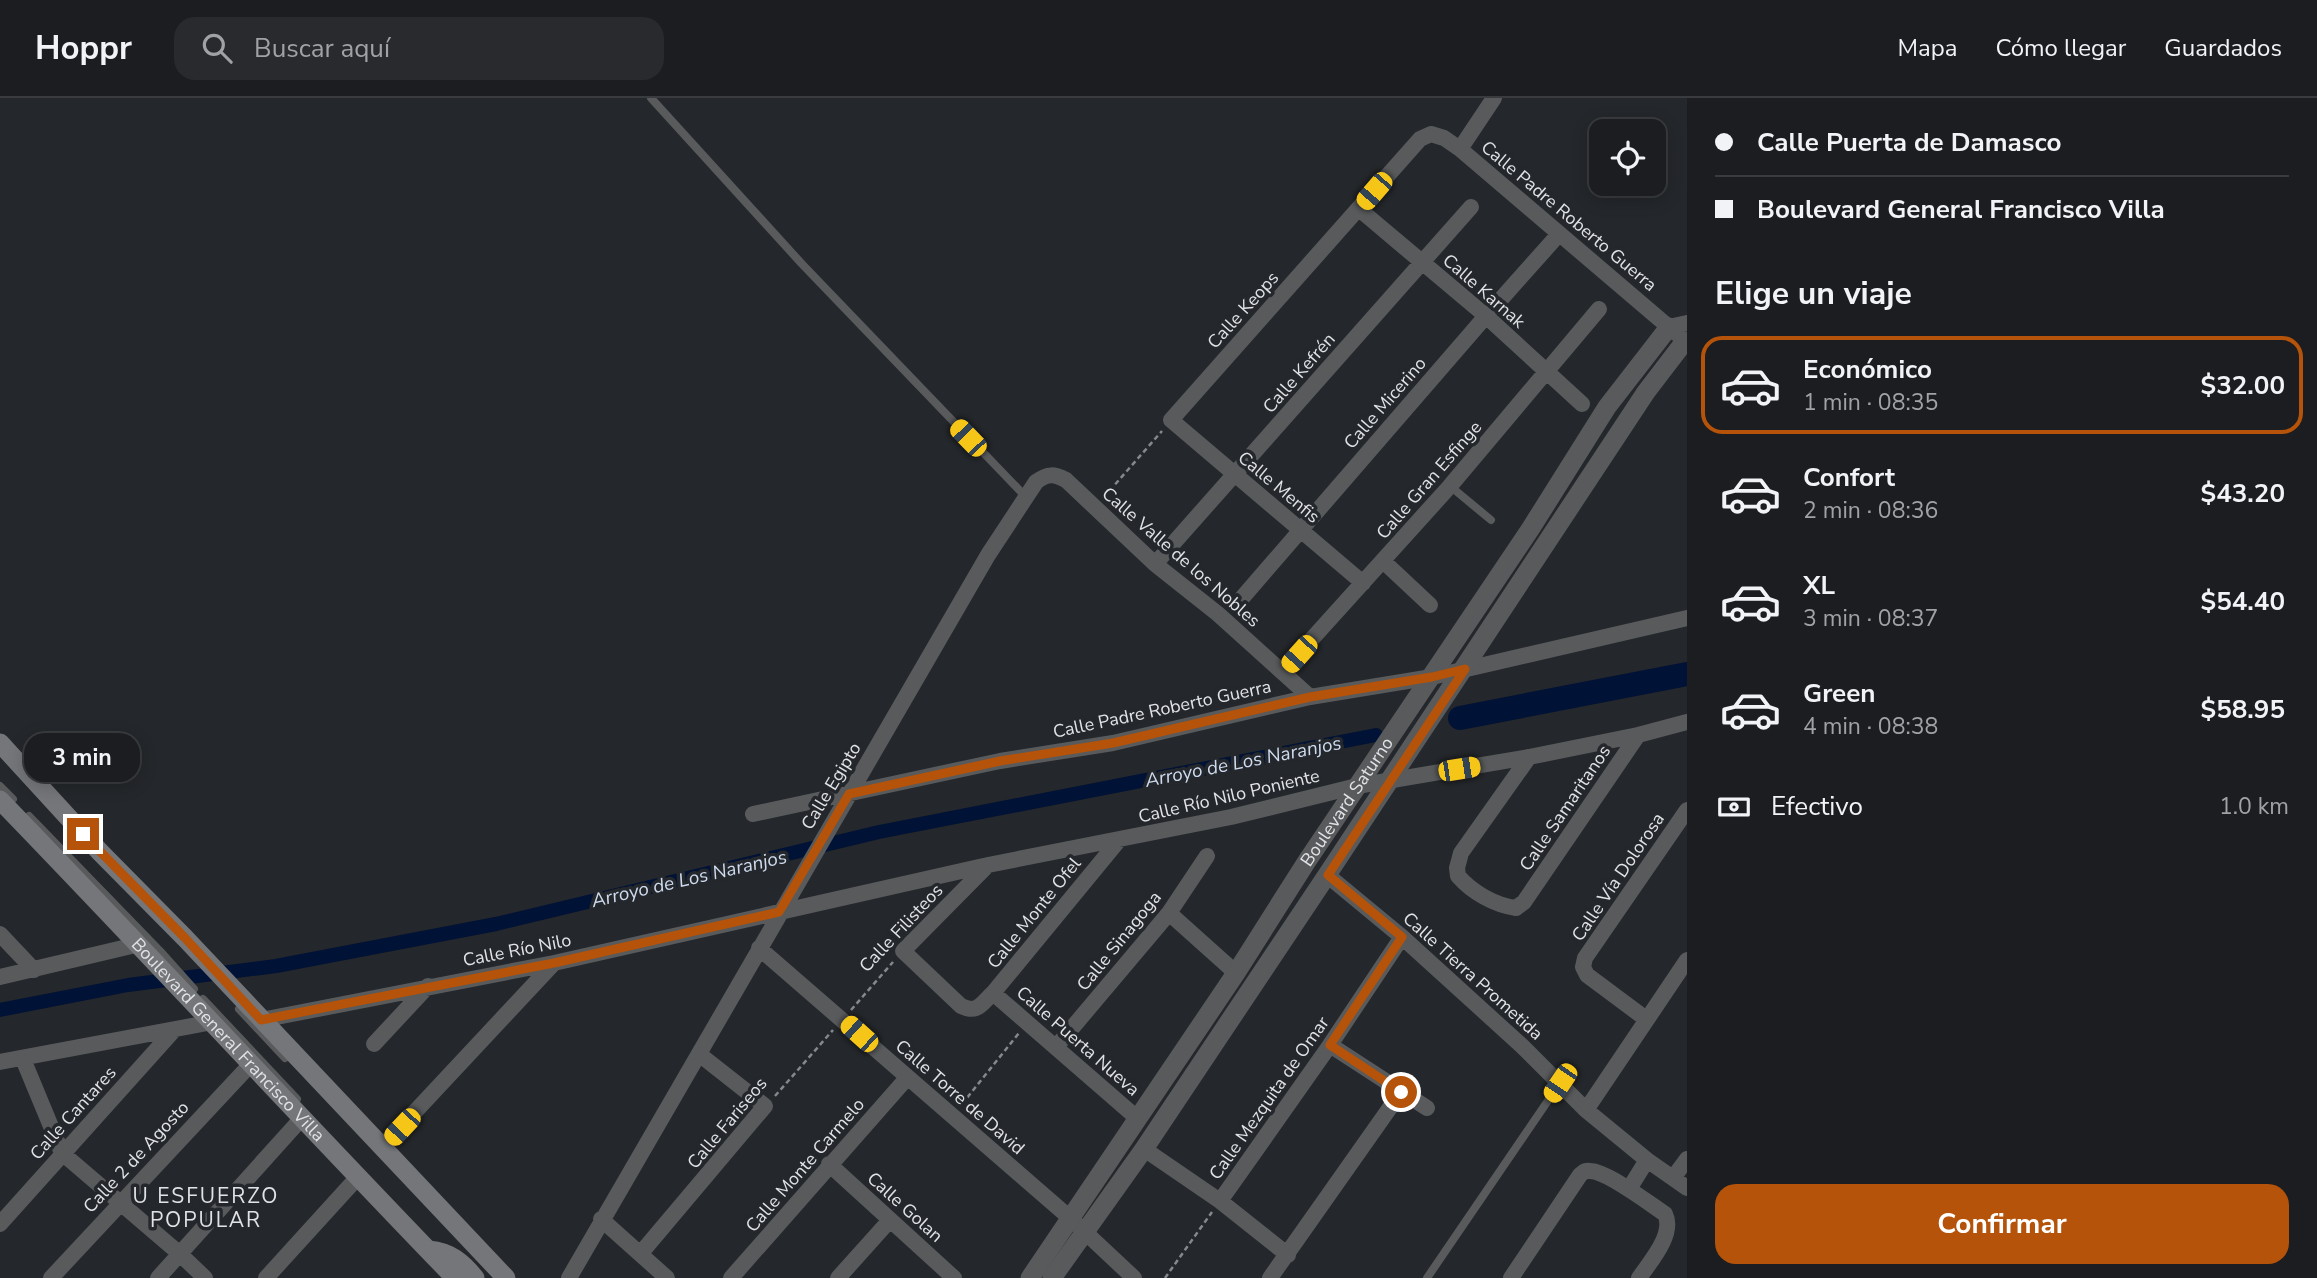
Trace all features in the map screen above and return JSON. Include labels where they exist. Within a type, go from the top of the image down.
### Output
[{"type":"main road","points":[[0,743],[95,852],[261,1020],[506,1278]]},
{"type":"main road","points":[[0,763],[73,840],[95,852]]},
{"type":"main road","name":"Boulevard General Francisco Villa","points":[[0,800],[140,944],[165,964],[251,1064],[357,1178],[435,1251],[455,1278]]},
{"type":"main road","points":[[435,1251],[460,1262],[475,1278]]},
{"type":"street","points":[[1460,149],[1494,98]]},
{"type":"street","name":"Calle Padre Roberto Guerra","points":[[1420,139],[1431,134],[1444,138],[1460,149],[1559,234],[1683,333]]},
{"type":"street","name":"Calle Keops","points":[[1171,420],[1420,139]]},
{"type":"street","name":"Calle Kefrén","points":[[1155,564],[1471,207]]},
{"type":"street","name":"Calle Karnak","points":[[1359,209],[1486,316],[1582,404]]},
{"type":"street","name":"Calle Micerino","points":[[1242,598],[1559,234]]},
{"type":"street","name":"Calle Gran Esfinge","points":[[1283,671],[1450,486],[1599,309]]},
{"type":"street","name":"Boulevard Saturno","points":[[1030,1278],[1143,1149],[1465,669],[1683,333]]},
{"type":"street","name":"Boulevard Saturno","points":[[1052,1278],[1077,1225],[1137,1118],[1531,528],[1607,407],[1683,333]]},
{"type":"street","name":"Calle Menfis","points":[[1171,420],[1363,583]]},
{"type":"street","name":"Calle Valle de los Nobles","points":[[1025,496],[1036,482],[1046,475],[1056,475],[1066,481],[1155,564],[1218,614],[1310,697]]},
{"type":"street","name":"Calle Egipto","points":[[569,1278],[779,912],[1025,496]]},
{"type":"street","points":[[1383,561],[1430,605]]},
{"type":"street","name":"Calle Padre Roberto Guerra","points":[[752,814],[1000,761],[1113,743],[1310,697],[1432,677],[1687,618]]},
{"type":"street","name":"Calle Río Nilo Poniente","points":[[779,912],[988,865],[1231,817],[1357,786],[1529,757],[1687,722]]},
{"type":"street","name":"Calle Samaritanos","points":[[1529,757],[1468,842],[1461,853],[1457,868],[1458,876],[1465,883],[1504,906],[1516,908],[1524,902],[1638,735]]},
{"type":"street","name":"Calle Vía Dolorosa","points":[[1646,1019],[1587,975],[1583,967],[1585,958],[1687,810]]},
{"type":"street","name":"Calle Monte Ofel","points":[[903,951],[961,1006],[977,1009],[1119,840]]},
{"type":"street","name":"Calle Sinagoga","points":[[1056,1046],[1169,913],[1207,856]]},
{"type":"street","name":"Calle Filisteos","points":[[903,951],[988,865]]},
{"type":"street","name":"Calle Tierra Prometida","points":[[1328,875],[1402,937],[1522,1045],[1586,1110],[1680,1183]]},
{"type":"street","name":"Calle Río Nilo","points":[[261,1020],[554,963],[779,912]]},
{"type":"street","points":[[1169,913],[1236,973]]},
{"type":"street","points":[[0,934],[34,970]]},
{"type":"street","name":"Calle Mezquita de Omar","points":[[1220,1201],[1402,937]]},
{"type":"street","points":[[0,976],[140,944]]},
{"type":"street","name":"Calle Torre de David","points":[[759,947],[1134,1278]]},
{"type":"street","points":[[1586,1110],[1687,960]]},
{"type":"street","points":[[382,1147],[554,963]]},
{"type":"street","points":[[374,1044],[428,986]]},
{"type":"street","name":"Calle Puerta Nueva","points":[[993,993],[1137,1118]]},
{"type":"street","points":[[0,1062],[213,1022]]},
{"type":"street","name":"Calle Cantares","points":[[1,1217],[175,1029]]},
{"type":"street","points":[[1330,1045],[1427,1108]]},
{"type":"street","points":[[699,1054],[765,1106]]},
{"type":"street","points":[[23,1059],[62,1153],[205,1278]]},
{"type":"street","name":"Calle 2 de Agosto","points":[[51,1278],[251,1064]]},
{"type":"street","name":"Calle Monte Carmelo","points":[[731,1278],[907,1077]]},
{"type":"street","points":[[1270,1278],[1401,1092]]},
{"type":"street","name":"Calle Fariseos","points":[[641,1254],[765,1106]]},
{"type":"street","points":[[158,1278],[302,1118]]},
{"type":"street","points":[[1143,1149],[1220,1201],[1288,1255]]},
{"type":"street","points":[[1629,1189],[1647,1160]]},
{"type":"street","points":[[1680,1183],[1687,1160]]},
{"type":"street","name":"Calle Golan","points":[[829,1164],[949,1276]]},
{"type":"street","points":[[1511,1278],[1584,1172],[1595,1171],[1629,1189],[1665,1214],[1668,1220],[1663,1240],[1639,1278]]},
{"type":"street","points":[[266,1278],[357,1178]]},
{"type":"street","points":[[601,1219],[667,1278]]},
{"type":"street","points":[[838,1278],[890,1220]]},
{"type":"lane","points":[[651,98],[802,264],[1025,496]]},
{"type":"lane","points":[[1450,486],[1491,520]]},
{"type":"lane","points":[[0,754],[95,852]]},
{"type":"lane","points":[[0,786],[165,964]]},
{"type":"lane","points":[[219,980],[264,1037],[494,1278]]},
{"type":"lane","points":[[185,987],[435,1251],[468,1278]]},
{"type":"lane","points":[[1427,1278],[1560,1083]]},
{"type":"path","points":[[1094,507],[1171,420]]},
{"type":"path","name":"Calle Filisteos","points":[[843,1019],[903,951]]},
{"type":"path","name":"Calle Fariseos","points":[[765,1106],[843,1019]]},
{"type":"path","points":[[952,1116],[1028,1022]]},
{"type":"path","name":"Calle Mezquita de Omar","points":[[1165,1278],[1220,1201]]},
{"type":"waterway","points":[[1460,718],[1687,674]]},
{"type":"waterway","name":"Arroyo de Los Naranjos","points":[[0,1010],[128,985],[276,966],[496,924],[879,832],[1376,735]]},
{"type":"district","name":"U ESFUERZO POPULAR","points":[[206,1208]]},
{"type":"route","points":[[83,834],[261,1020],[554,963],[779,912],[849,794],[1000,761],[1113,743],[1310,697],[1465,669],[1328,875],[1402,937],[1330,1045],[1401,1092]]}]
